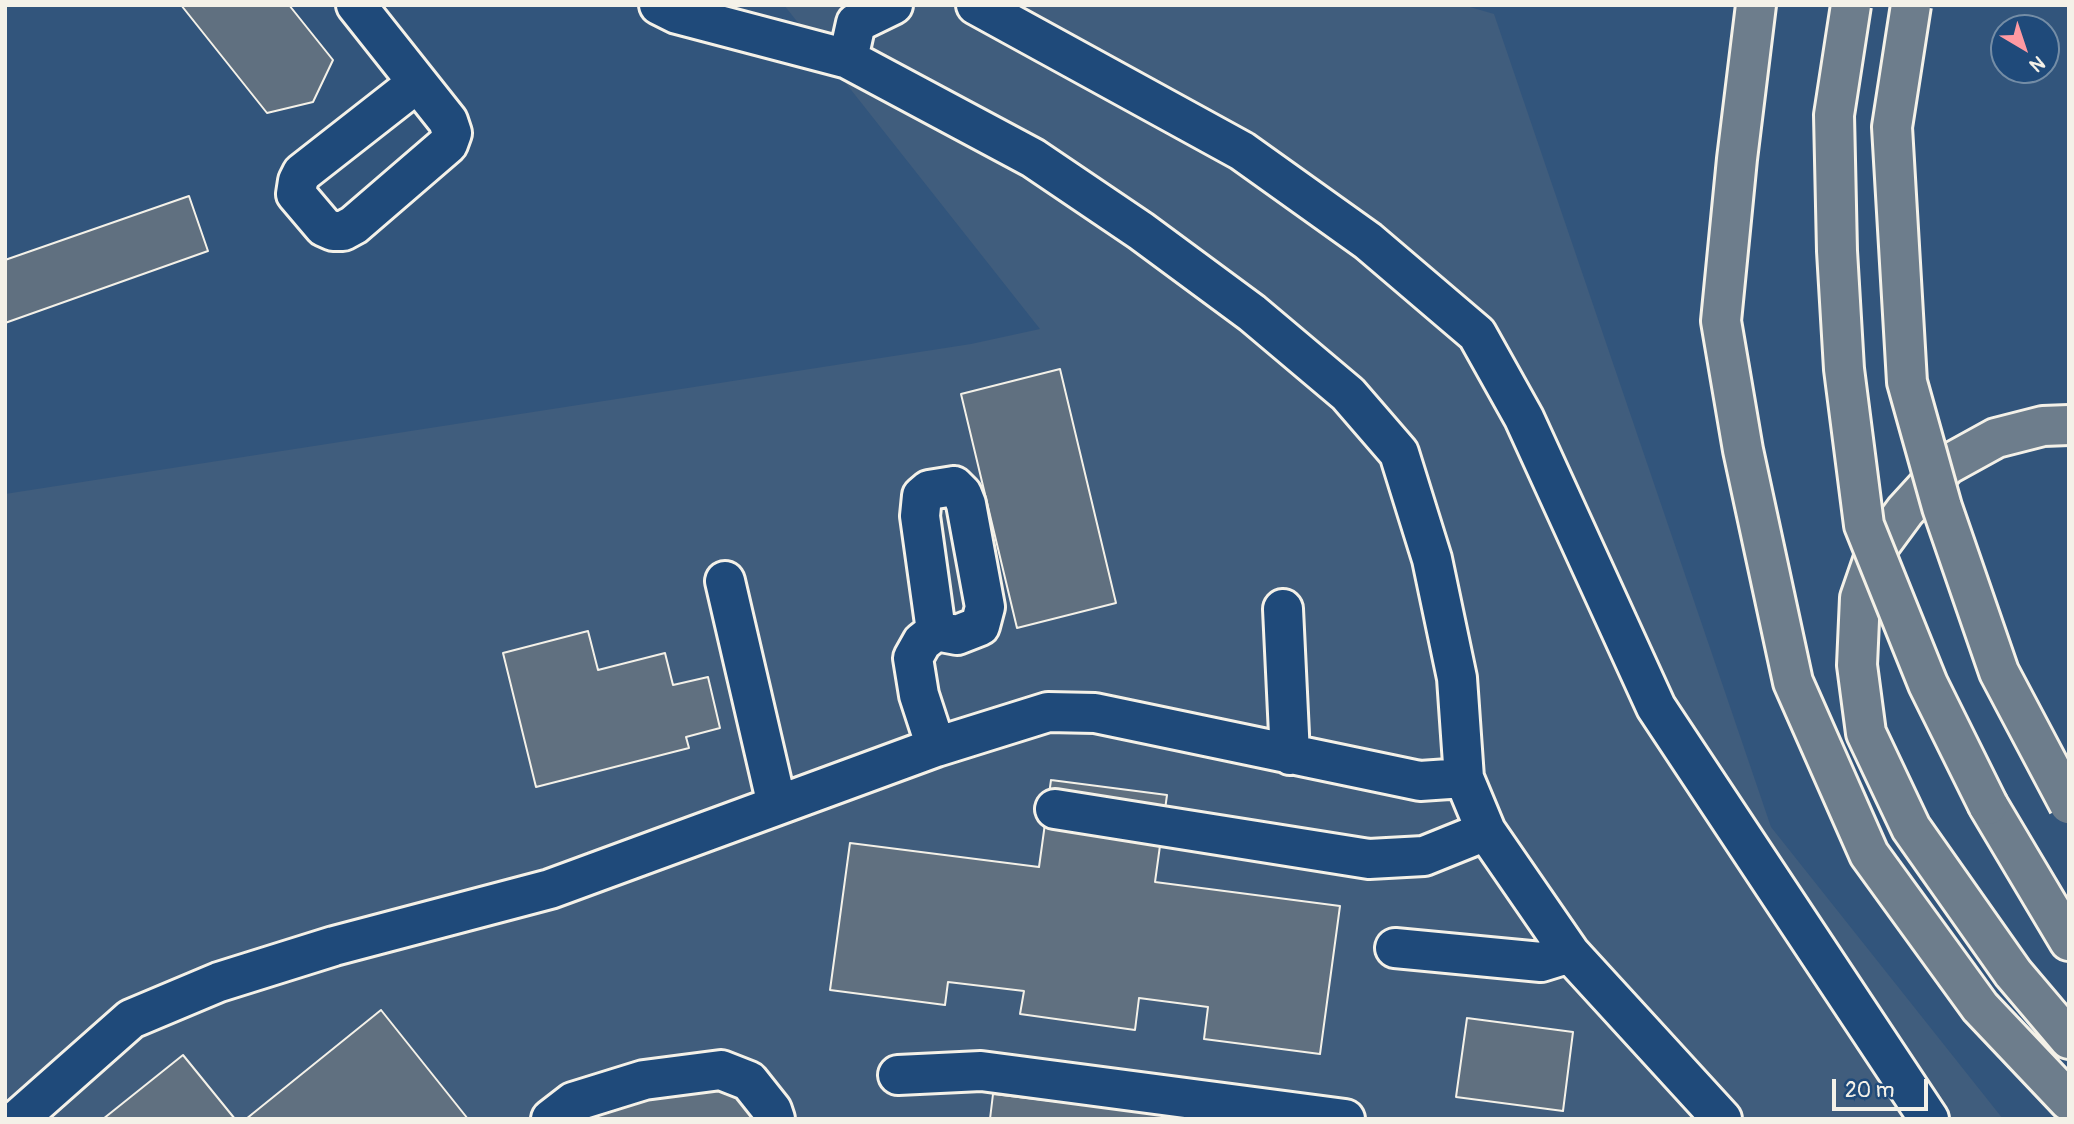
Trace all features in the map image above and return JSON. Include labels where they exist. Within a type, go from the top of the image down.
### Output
[{"type":"highway","points":[[1756,5],[1721,321],[1742,450],[1793,682],[1869,854],[1980,1007],[2069,1101]]},
{"type":"highway","points":[[1852,5],[1835,115],[1837,251],[1844,369],[1864,525],[1928,684],[1988,805],[2069,941]]},
{"type":"highway","points":[[1911,5],[1892,127],[1907,382],[1942,507],[1999,672],[2069,804]]},
{"type":"highway","points":[[2069,425],[2043,426],[1996,438],[1947,464],[1905,511],[1877,549],[1860,598],[1857,665],[1866,733],[1911,828],[2013,973],[2069,1039]]},
{"type":"street","points":[[356,5],[417,83]]},
{"type":"street","points":[[659,5],[677,14],[848,59],[1033,158],[1141,231],[1252,313],[1348,394],[1399,453],[1432,559],[1457,678],[1464,778],[1486,831],[1570,953],[1712,1116]]},
{"type":"street","points":[[848,59],[856,23],[893,5]]},
{"type":"street","points":[[976,5],[1242,151],[1368,241],[1477,334],[1524,418],[1656,707],[1929,1119]]},
{"type":"street","points":[[726,581],[777,805]]},
{"type":"street","points":[[1283,609],[1290,755]]},
{"type":"street","points":[[936,631],[922,642],[914,658],[919,695],[936,747]]},
{"type":"street","points":[[18,1119],[131,1019],[219,982],[334,946],[550,889],[936,747],[1048,712],[1095,713],[1420,781],[1464,778]]},
{"type":"street","points":[[1055,809],[1369,859],[1424,856],[1486,831]]},
{"type":"street","points":[[1395,948],[1541,962],[1570,953]]},
{"type":"street","points":[[551,1119],[573,1102],[644,1080],[722,1070],[749,1081],[772,1110],[775,1119]]},
{"type":"street","points":[[898,1075],[981,1071],[1345,1119]]},
{"type":"shaded area","points":[[784,5],[1463,5],[1494,14],[1771,827],[2003,1119],[5,1119],[5,494],[971,344],[1040,329]]},
{"type":"building","points":[[181,5],[289,5],[333,60],[313,102],[267,113]]},
{"type":"building","points":[[189,196],[208,251],[5,323],[5,260]]},
{"type":"building","points":[[1060,369],[1116,603],[1017,628],[961,394]]},
{"type":"building","points":[[588,631],[598,670],[665,653],[673,685],[708,677],[720,728],[686,737],[689,748],[536,787],[503,653]]},
{"type":"building","points":[[1051,780],[1167,795],[1155,882],[1340,906],[1320,1054],[1204,1039],[1208,1007],[1139,998],[1135,1030],[1020,1014],[1024,991],[948,982],[945,1005],[830,990],[850,843],[1039,867]]},
{"type":"building","points":[[381,1010],[468,1119],[246,1119]]},
{"type":"building","points":[[1467,1018],[1573,1032],[1563,1111],[1456,1097]]},
{"type":"building","points":[[183,1055],[235,1119],[103,1119]]},
{"type":"building","points":[[745,1073],[756,1119],[567,1119]]},
{"type":"building","points":[[993,1094],[1206,1119],[990,1119]]}]
